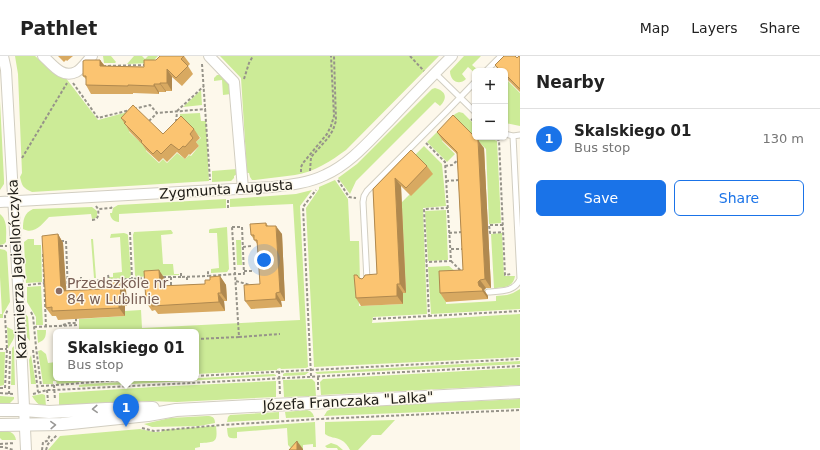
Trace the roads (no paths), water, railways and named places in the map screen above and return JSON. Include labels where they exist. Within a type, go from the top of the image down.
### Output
[{"type":"street","name":"Kazimierza Jagiellończyka","points":[[4,56],[14,201],[26,450]]},
{"type":"street","points":[[43,56],[58,70],[66,74],[76,72],[92,56]]},
{"type":"street","name":"Zygmunta Augusta","points":[[0,202],[243,189],[291,185],[325,176],[350,160],[431,73],[452,56]]},
{"type":"street","points":[[205,58],[234,82],[243,189]]},
{"type":"street","name":"Józefa Franczaka \"Lalka\"","points":[[0,425],[57,425],[148,415],[176,410],[520,392]]},
{"type":"street","name":"Józefa Franczaka \"Lalka\"","points":[[0,410],[49,412],[149,408],[176,410]]},
{"type":"lane","points":[[489,68],[501,56]]},
{"type":"lane","points":[[431,73],[472,109]]},
{"type":"lane","points":[[367,283],[364,196],[367,191],[472,85]]},
{"type":"lane","points":[[508,135],[520,135]]},
{"type":"lane","points":[[488,292],[506,291],[516,285],[520,278],[513,136]]},
{"type":"place","name":"Przedszkole nr 84 w Lublinie","points":[[59,291]]},
{"type":"place","name":"Skalskiego 01","points":[[126,427]]}]
